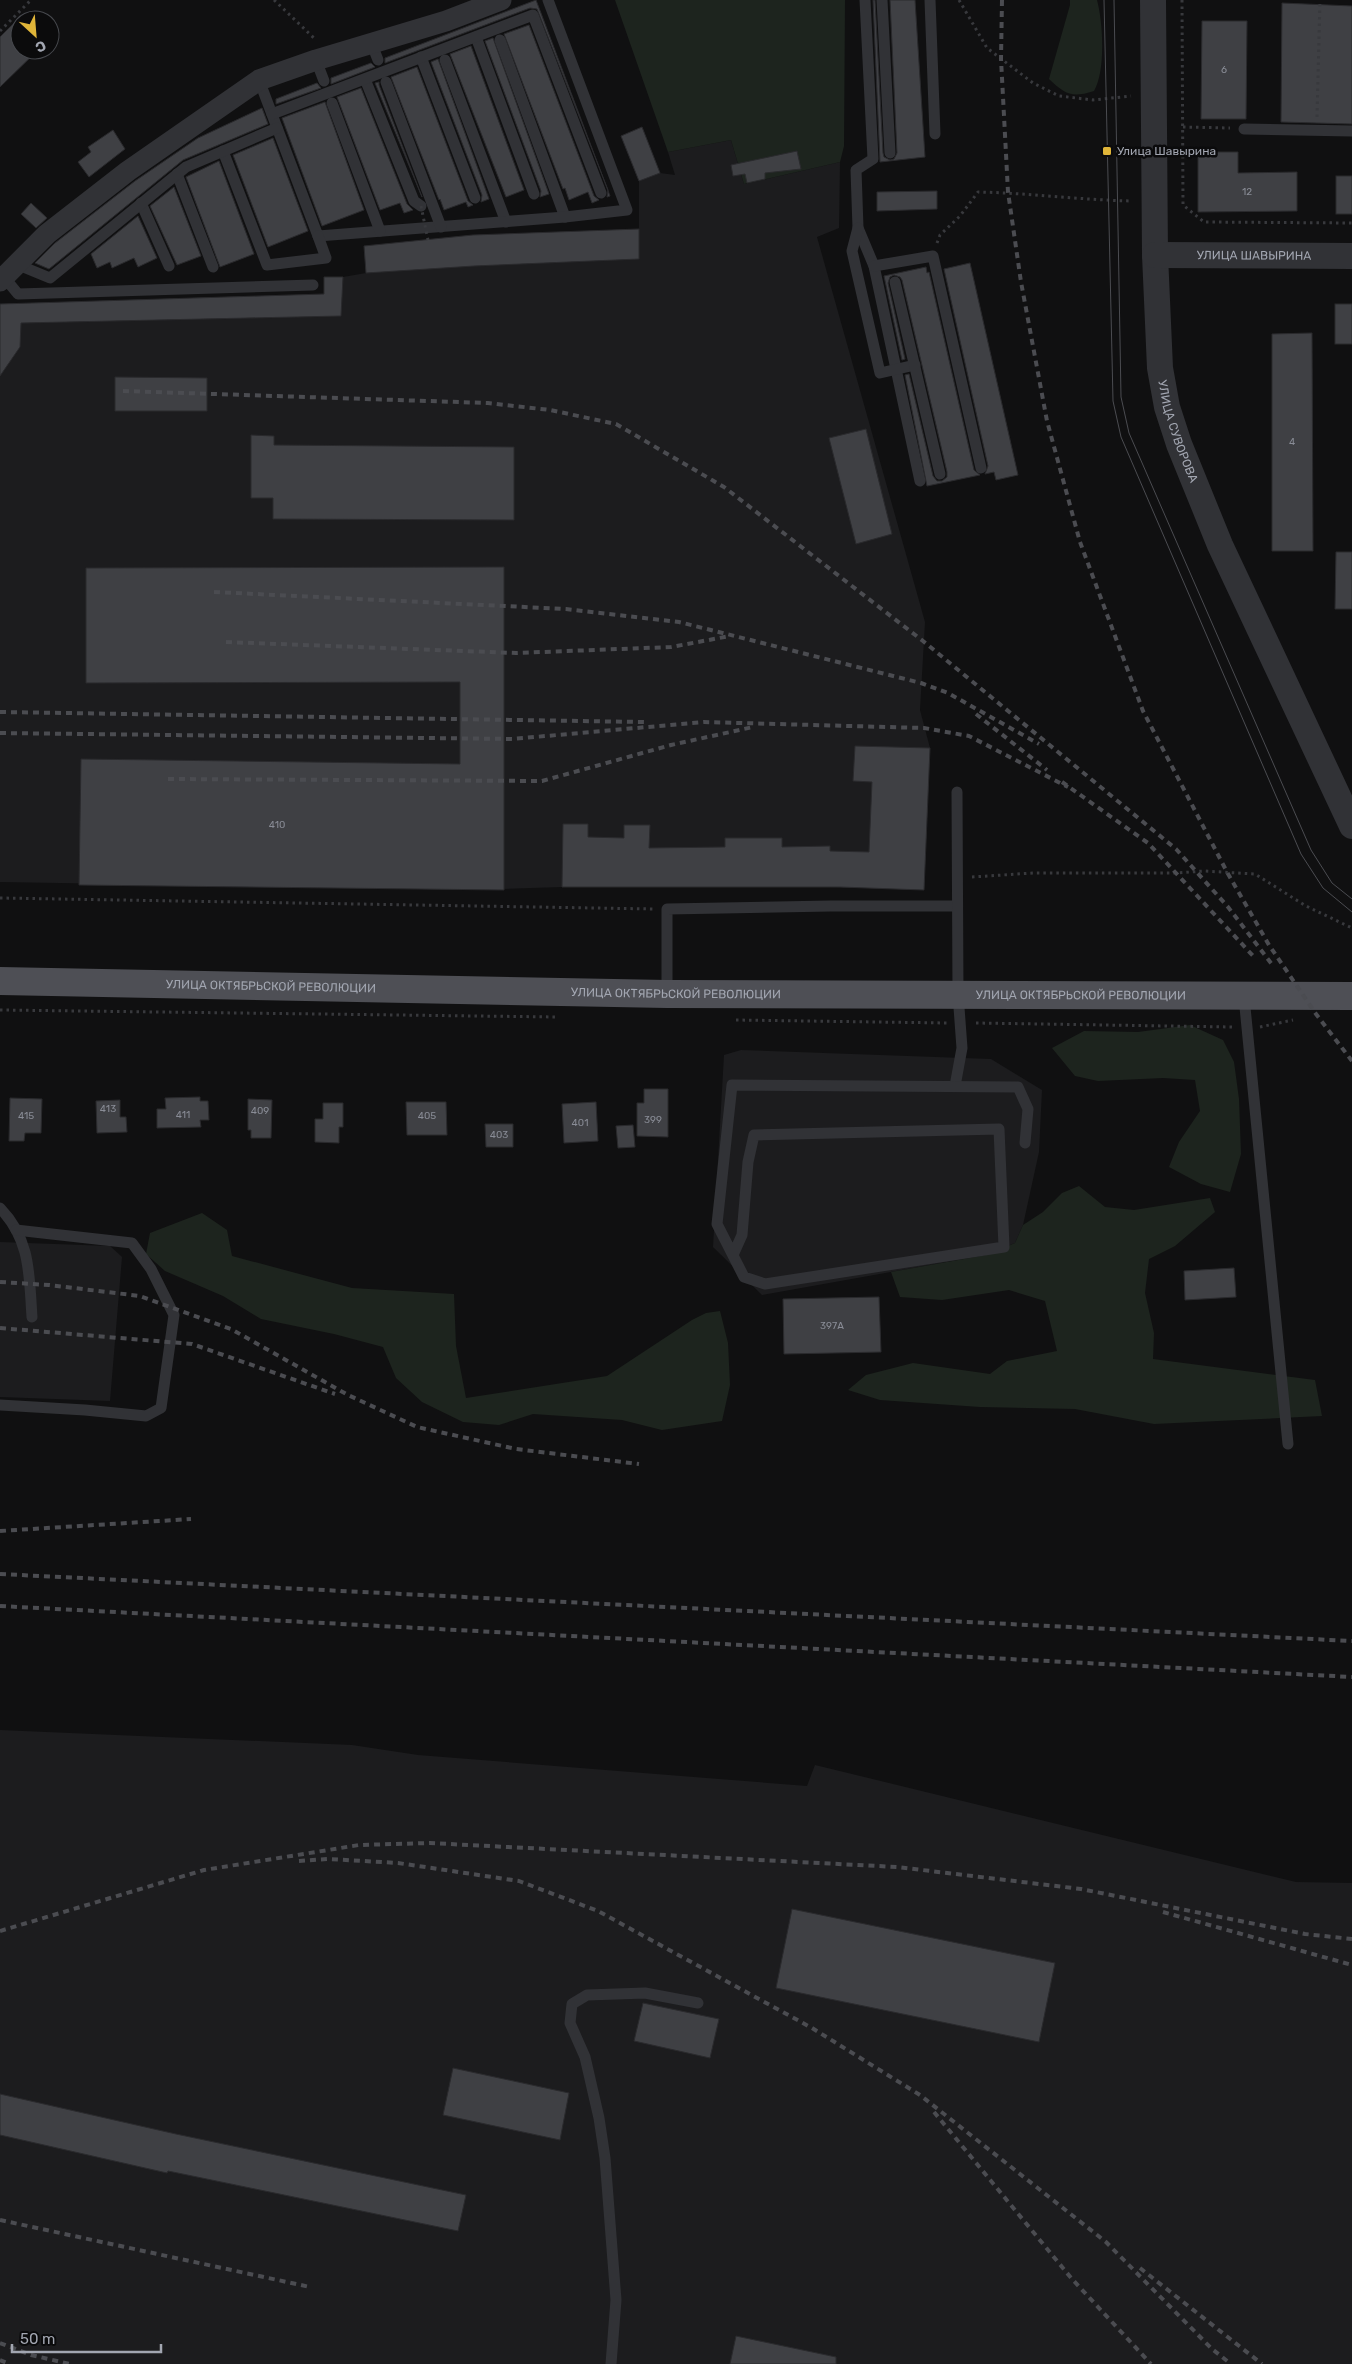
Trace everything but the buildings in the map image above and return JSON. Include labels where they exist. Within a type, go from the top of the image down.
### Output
[{"type":"main road","name":"УЛИЦА ОКТЯБРЬСКОЙ РЕВОЛЮЦИИ","points":[[0,981],[667,994],[1352,996]]},
{"type":"street","name":"УЛИЦА СУВОРОВА","points":[[1152,0],[1155,255],[1160,368],[1167,407],[1178,444],[1224,554],[1352,826]]},
{"type":"street","points":[[7,274],[47,234],[128,171],[259,80],[324,58],[375,51],[435,31],[493,7]]},
{"type":"street","name":"УЛИЦА ШАВЫРИНА","points":[[1155,255],[1352,256]]},
{"type":"lane","points":[[318,236],[506,222],[627,210],[548,0]]},
{"type":"lane","points":[[865,0],[873,159],[856,170],[858,228],[852,251],[880,373],[915,365]]},
{"type":"lane","points":[[882,0],[890,153]]},
{"type":"lane","points":[[930,0],[935,134]]},
{"type":"lane","points":[[272,114],[533,15],[601,193]]},
{"type":"lane","points":[[476,37],[534,194]]},
{"type":"lane","points":[[500,40],[565,217]]},
{"type":"lane","points":[[421,57],[475,198]]},
{"type":"lane","points":[[324,58],[324,81]]},
{"type":"lane","points":[[445,60],[506,222]]},
{"type":"lane","points":[[365,79],[414,201],[421,206]]},
{"type":"lane","points":[[223,151],[267,265],[326,258],[259,80]]},
{"type":"lane","points":[[386,82],[442,226]]},
{"type":"lane","points":[[332,103],[380,231]]},
{"type":"lane","points":[[7,274],[50,278],[186,167],[277,128]]},
{"type":"lane","points":[[1244,128],[1352,131]]},
{"type":"lane","points":[[177,174],[213,267]]},
{"type":"lane","points":[[141,203],[169,266]]},
{"type":"lane","points":[[858,228],[874,266],[920,481]]},
{"type":"lane","points":[[874,266],[933,256],[981,468]]},
{"type":"lane","points":[[7,274],[18,294],[313,285]]},
{"type":"lane","points":[[895,282],[940,474]]},
{"type":"lane","points":[[955,1086],[962,1048],[958,994],[958,792]]},
{"type":"lane","points":[[667,994],[667,909],[957,906]]},
{"type":"lane","points":[[1244,997],[1288,1444]]},
{"type":"lane","points":[[733,1255],[742,1234],[748,1162],[754,1135],[999,1129],[1004,1248],[764,1284],[744,1277],[717,1224],[732,1085],[1018,1087],[1028,1109],[1025,1143]]},
{"type":"lane","points":[[0,1208],[24,1243],[29,1273],[32,1317]]},
{"type":"lane","points":[[0,1406],[85,1410],[146,1416],[161,1408],[174,1315],[151,1269],[132,1243],[16,1230]]},
{"type":"lane","points":[[611,2364],[616,2300],[605,2158],[599,2118],[585,2057],[570,2023],[572,2004],[587,1995],[645,1993],[698,2003]]},
{"type":"path","points":[[0,31],[31,0]]},
{"type":"path","points":[[274,0],[324,58]]},
{"type":"path","points":[[959,0],[987,48],[1033,83],[1059,96],[1093,100],[1137,96]]},
{"type":"path","points":[[1182,0],[1183,206],[1204,222],[1352,223]]},
{"type":"path","points":[[1317,130],[1320,0]]},
{"type":"path","points":[[1183,127],[1244,128]]},
{"type":"path","points":[[933,256],[940,235],[960,216],[978,192],[1008,192],[1076,200],[1135,201]]},
{"type":"path","points":[[421,206],[428,240]]},
{"type":"path","points":[[957,878],[1033,873],[1177,874],[1204,871],[1254,874],[1306,906],[1352,928]]},
{"type":"path","points":[[0,898],[667,909]]},
{"type":"shaded area","points":[[615,0],[845,0],[844,146],[840,162],[744,184],[731,140],[668,152]]},
{"type":"shaded area","points":[[1070,0],[1097,0],[1101,21],[1102,59],[1098,82],[1094,91],[1080,94],[1065,92],[1049,79]]},
{"type":"shaded area","points":[[731,140],[744,184],[840,162],[839,228],[817,237],[925,622],[920,710],[930,748],[924,890],[830,887],[562,887],[473,890],[0,882],[0,376],[20,347],[21,323],[341,316],[343,277],[366,273],[474,266],[639,259],[639,181],[660,173],[675,175],[668,152]]},
{"type":"shaded area","points":[[1190,1025],[1223,1040],[1234,1062],[1239,1099],[1241,1154],[1230,1192],[1201,1184],[1169,1167],[1179,1142],[1200,1111],[1195,1080],[1163,1078],[1098,1081],[1075,1076],[1052,1048],[1084,1031],[1138,1032]]},
{"type":"shaded area","points":[[741,1050],[991,1059],[1042,1090],[1039,1152],[1023,1225],[1015,1243],[986,1255],[762,1295],[713,1247],[724,1055]]},
{"type":"shaded area","points":[[1079,1186],[1105,1207],[1134,1210],[1210,1198],[1215,1212],[1175,1246],[1149,1259],[1145,1293],[1154,1333],[1153,1359],[1315,1380],[1322,1416],[1154,1424],[1075,1409],[980,1407],[880,1400],[848,1390],[866,1375],[913,1363],[990,1374],[1007,1361],[1057,1351],[1045,1301],[1009,1290],[942,1300],[900,1297],[891,1272],[986,1255],[1015,1243],[1023,1225],[1043,1212],[1062,1193]]},
{"type":"shaded area","points":[[202,1213],[227,1230],[232,1256],[352,1288],[454,1294],[456,1346],[466,1398],[607,1376],[692,1320],[706,1313],[720,1311],[728,1343],[730,1385],[722,1421],[662,1430],[622,1420],[533,1414],[499,1425],[463,1422],[422,1402],[396,1378],[383,1347],[334,1334],[261,1319],[223,1296],[165,1271],[146,1254],[150,1233]]},
{"type":"shaded area","points":[[0,1242],[110,1246],[122,1257],[110,1401],[0,1397]]},
{"type":"shaded area","points":[[0,1730],[352,1745],[418,1755],[807,1786],[815,1765],[1296,1882],[1352,1883],[1352,2364],[0,2364]]},
{"type":"tram line","points":[[1104,0],[1113,401],[1121,437],[1301,854],[1323,888],[1352,912]]},
{"type":"tram line","points":[[1114,0],[1121,397],[1129,433],[1311,850],[1332,883],[1352,899]]},
{"type":"railway","points":[[1002,0],[1001,59],[1008,192],[1021,282],[1047,421],[1080,542],[1143,711],[1227,872],[1269,945],[1316,1014],[1352,1061]]},
{"type":"railway","points":[[123,391],[488,403],[550,410],[616,424],[724,487],[923,641],[1176,849],[1228,907],[1274,967]]},
{"type":"railway","points":[[214,592],[566,609],[679,622],[921,683],[948,693],[1039,744]]},
{"type":"railway","points":[[226,642],[516,653],[671,647],[730,636]]},
{"type":"railway","points":[[0,712],[645,722]]},
{"type":"railway","points":[[976,714],[1047,770]]},
{"type":"railway","points":[[0,733],[512,739],[704,722],[924,728],[969,736],[1068,787]]},
{"type":"railway","points":[[168,779],[542,781],[671,745],[753,727]]},
{"type":"railway","points":[[1062,782],[1148,843],[1255,958]]},
{"type":"railway","points":[[0,1282],[49,1285],[140,1296],[231,1329],[348,1395],[417,1427],[516,1449],[639,1464]]},
{"type":"railway","points":[[0,1328],[192,1344],[335,1394]]},
{"type":"railway","points":[[0,1531],[191,1519]]},
{"type":"railway","points":[[0,1574],[1352,1641]]},
{"type":"railway","points":[[0,1606],[1352,1677]]},
{"type":"railway","points":[[0,1931],[204,1870],[359,1845],[430,1843],[897,1867],[1081,1889],[1305,1934],[1352,1939]]},
{"type":"railway","points":[[299,1861],[328,1859],[398,1863],[519,1881],[598,1911],[812,2028],[920,2095],[1106,2242],[1212,2349],[1231,2364]]},
{"type":"railway","points":[[1163,1912],[1352,1965]]},
{"type":"railway","points":[[934,2112],[1072,2279],[1151,2364]]},
{"type":"railway","points":[[0,2220],[310,2287]]},
{"type":"railway","points":[[1140,2268],[1262,2364]]},
{"type":"railway","points":[[0,2343],[31,2355],[70,2364]]},
{"type":"railway","points":[[0,2360],[9,2364]]},
{"type":"place","name":"Улица Шавырина","points":[[1107,151]]}]
